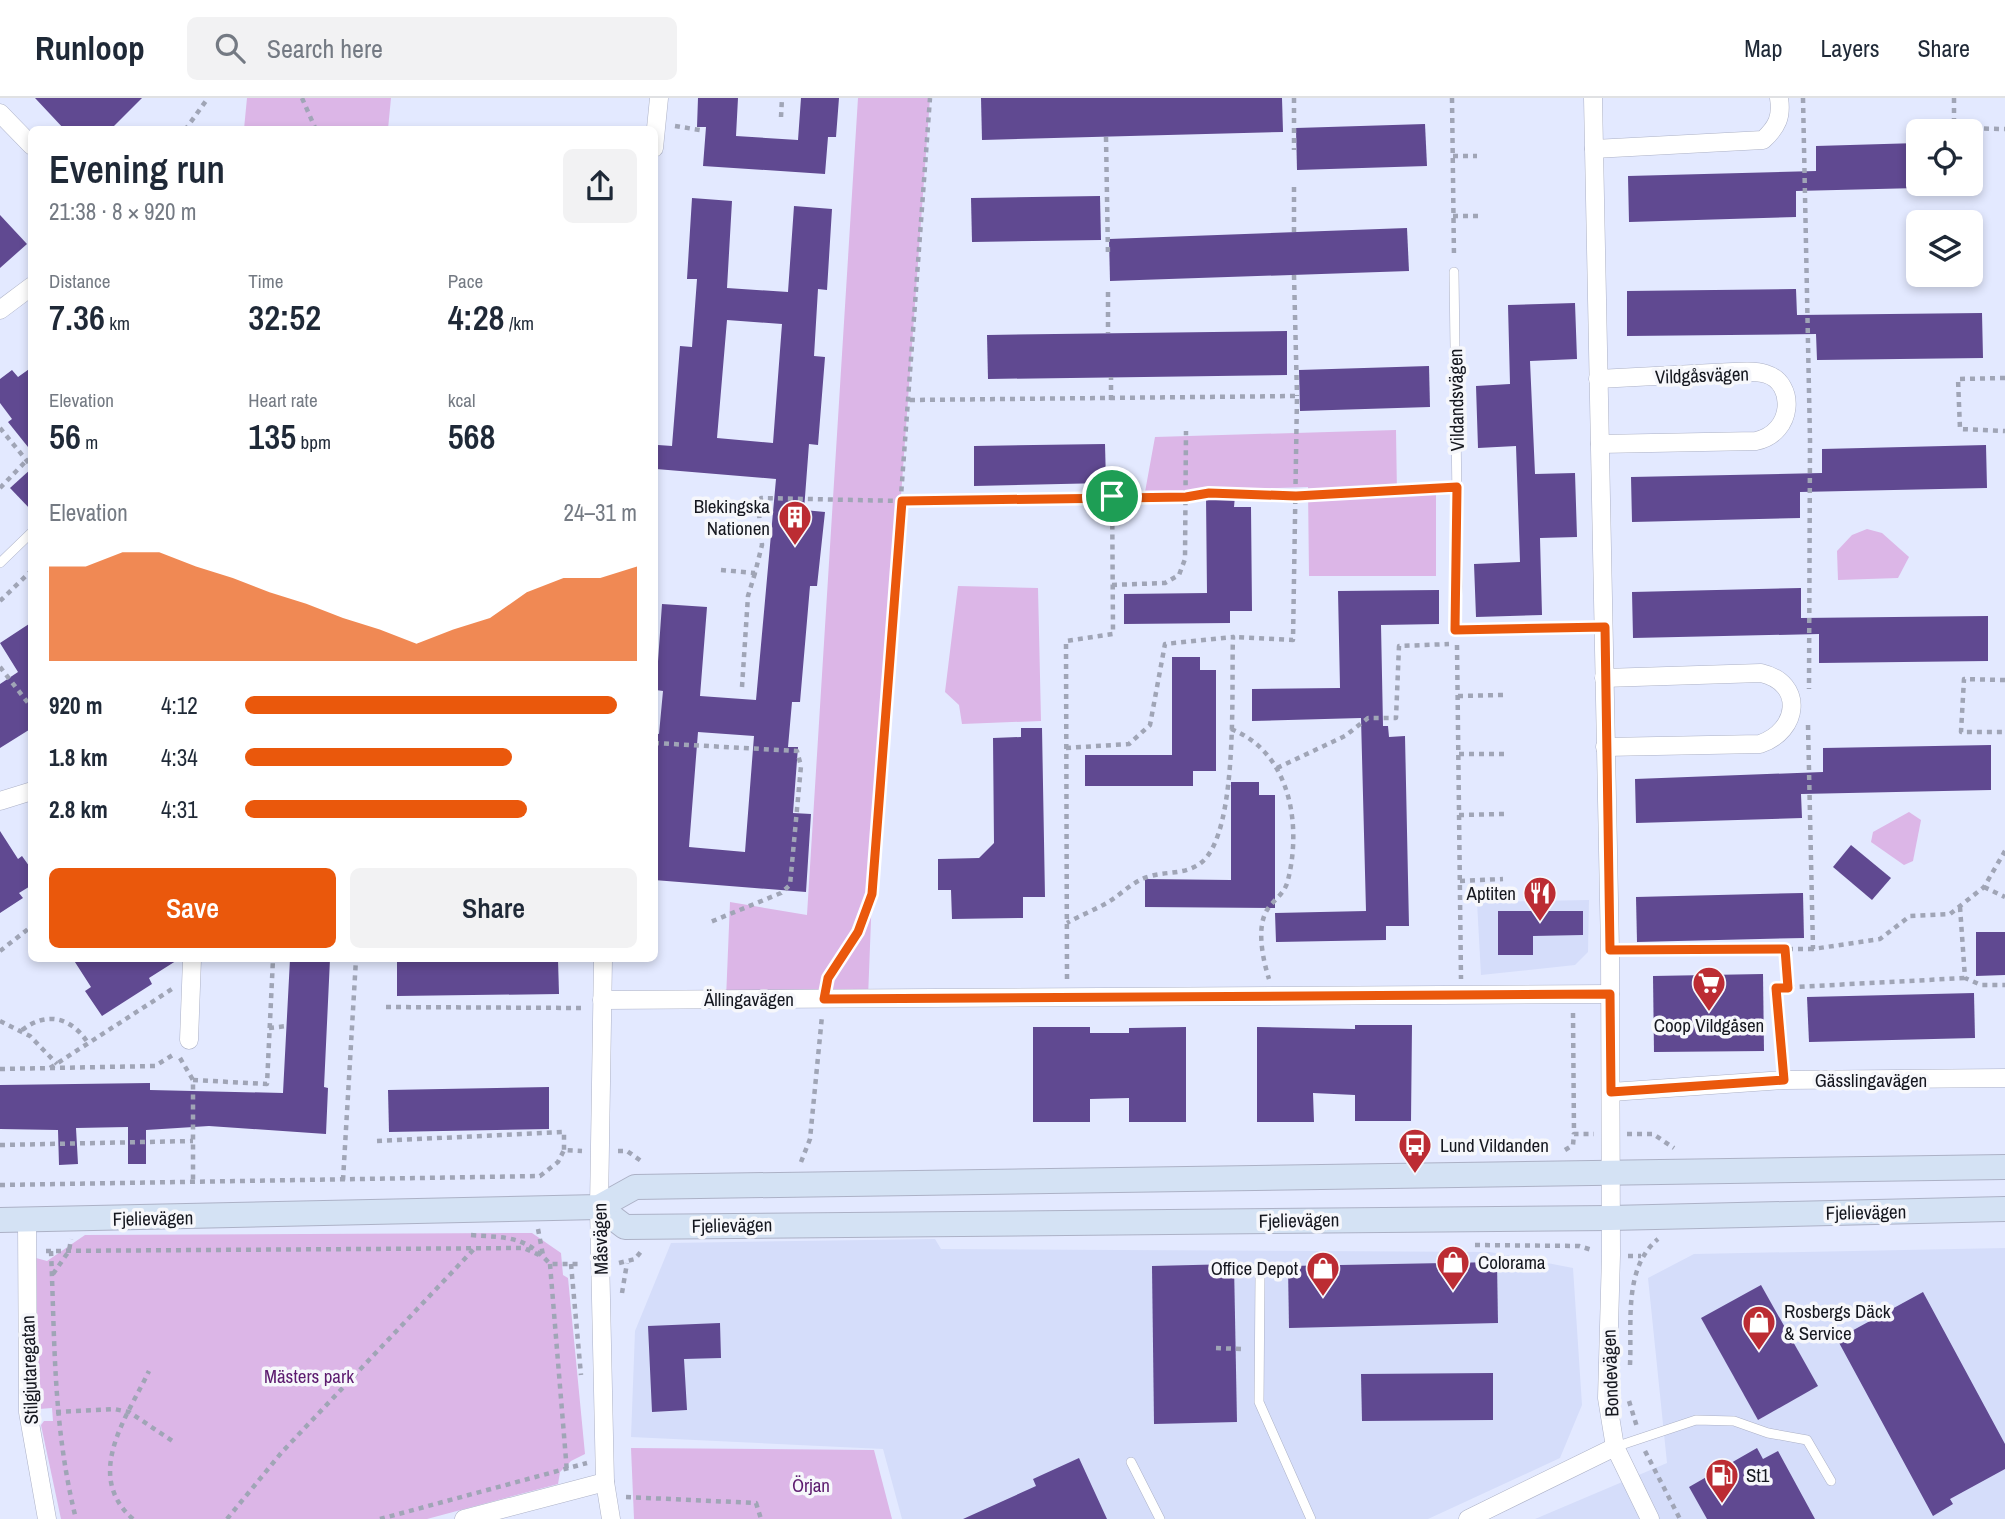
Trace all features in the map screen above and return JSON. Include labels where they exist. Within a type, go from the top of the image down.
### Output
[{"type":"main road","name":"Fjelievägen","points":[[0,1220],[599,1206],[635,1186],[2005,1167]]},
{"type":"main road","name":"Fjelievägen","points":[[599,1206],[625,1227],[1610,1218],[2005,1209]]},
{"type":"street","points":[[657,126],[659,98]]},
{"type":"street","points":[[1593,98],[1610,950],[1610,1218]]},
{"type":"street","points":[[1594,149],[1763,139],[1774,130],[1781,114],[1779,98]]},
{"type":"street","points":[[0,113],[28,142]]},
{"type":"street","points":[[0,310],[28,289]]},
{"type":"street","name":"Vildgåsvägen","points":[[1598,379],[1732,372],[1768,374],[1778,383],[1785,396],[1787,412],[1780,429],[1770,438],[1756,441],[1600,444]]},
{"type":"street","points":[[1604,678],[1761,673],[1773,676],[1783,684],[1790,698],[1792,714],[1784,730],[1774,739],[1759,744],[1605,747]]},
{"type":"street","points":[[0,802],[28,792]]},
{"type":"street","points":[[180,1045],[192,962]]},
{"type":"street","name":"Måsvägen","points":[[603,962],[602,1152],[599,1206],[606,1490],[611,1519]]},
{"type":"street","name":"Ällingavägen","points":[[602,1004],[824,999],[1610,994]]},
{"type":"street","name":"Gässlingavägen","points":[[1611,1092],[1784,1080],[2005,1078]]},
{"type":"street","name":"Bondevägen","points":[[1610,1218],[1607,1398],[1615,1447],[1650,1519]]},
{"type":"street","name":"Stilgjutaregatan","points":[[27,1220],[28,1412],[47,1519]]},
{"type":"street","points":[[1468,1519],[1615,1447]]},
{"type":"street","points":[[464,1519],[570,1493],[606,1490]]},
{"type":"lane","name":"Vildandsvägen","points":[[1454,272],[1457,487],[1455,630],[1605,627]]},
{"type":"lane","points":[[0,563],[28,536]]},
{"type":"lane","points":[[1260,1277],[1259,1402],[1311,1519]]},
{"type":"lane","points":[[1615,1447],[1696,1420],[1734,1421],[1768,1433],[1807,1440],[1831,1482]]},
{"type":"lane","points":[[1131,1462],[1160,1519]]},
{"type":"path","points":[[188,126],[208,98]]},
{"type":"path","points":[[302,98],[314,126]]},
{"type":"path","points":[[781,117],[782,98]]},
{"type":"path","points":[[801,1163],[810,1139],[821,1020],[828,978],[858,932],[872,894],[930,98]]},
{"type":"path","points":[[1294,98],[1294,150]]},
{"type":"path","points":[[1452,98],[1454,272]]},
{"type":"path","points":[[1803,98],[1810,440],[1808,697]]},
{"type":"path","points":[[1954,98],[1954,128],[2005,129]]},
{"type":"path","points":[[657,123],[700,131]]},
{"type":"path","points":[[1107,137],[1108,256]]},
{"type":"path","points":[[1453,156],[1477,156]]},
{"type":"path","points":[[1294,187],[1294,232]]},
{"type":"path","points":[[1453,216],[1481,216]]},
{"type":"path","points":[[1066,748],[1129,744],[1150,725],[1165,644],[1233,637],[1293,640],[1297,396],[1294,275]]},
{"type":"path","points":[[1108,292],[1108,333]]},
{"type":"path","points":[[1111,377],[1111,400]]},
{"type":"path","points":[[2005,378],[1958,379],[1960,429],[2005,431]]},
{"type":"path","points":[[910,400],[1297,396]]},
{"type":"path","points":[[0,428],[26,461],[0,488]]},
{"type":"path","points":[[1112,585],[1165,583],[1179,575],[1185,559],[1186,431]]},
{"type":"path","points":[[1067,997],[1066,641],[1113,634],[1112,478]]},
{"type":"path","points":[[742,687],[748,596],[762,545],[759,514],[761,499],[902,501],[1186,497],[1220,493],[1296,496],[1457,487]]},
{"type":"path","points":[[722,513],[759,514]]},
{"type":"path","points":[[721,570],[755,573]]},
{"type":"path","points":[[0,601],[28,573]]},
{"type":"path","points":[[1067,923],[1110,901],[1138,880],[1183,872],[1202,862],[1223,825],[1230,771],[1233,637]]},
{"type":"path","points":[[1277,768],[1345,736],[1368,718],[1396,718],[1399,646],[1457,643],[1461,995]]},
{"type":"path","points":[[0,667],[28,703]]},
{"type":"path","points":[[2005,680],[1964,679],[1961,732],[2005,732]]},
{"type":"path","points":[[1458,696],[1503,695]]},
{"type":"path","points":[[1808,710],[1813,949]]},
{"type":"path","points":[[1230,729],[1247,736],[1277,768],[1288,792],[1292,860],[1288,885],[1267,910],[1262,923],[1266,969],[1274,996]]},
{"type":"path","points":[[658,743],[797,751],[801,766],[790,885],[781,892],[708,923]]},
{"type":"path","points":[[1459,754],[1506,754]]},
{"type":"path","points":[[1459,815],[1504,814]]},
{"type":"path","points":[[1610,950],[1813,949],[1880,939],[1910,916],[1950,914],[1984,887],[2005,851]]},
{"type":"path","points":[[1460,881],[1503,879]]},
{"type":"path","points":[[1984,887],[2005,897]]},
{"type":"path","points":[[1959,906],[1965,978]]},
{"type":"path","points":[[0,951],[28,929]]},
{"type":"path","points":[[1785,949],[1788,988]]},
{"type":"path","points":[[193,1080],[267,1084],[273,962]]},
{"type":"path","points":[[343,1180],[356,962]]},
{"type":"path","points":[[1784,1080],[1776,988],[1965,978],[1981,985],[2005,985]]},
{"type":"path","points":[[50,1068],[178,984],[178,996]]},
{"type":"path","points":[[386,1007],[602,1004]]},
{"type":"path","points":[[1565,1008],[1575,1017],[1574,1134]]},
{"type":"path","points":[[22,1030],[39,1020],[59,1019],[73,1026],[88,1043]]},
{"type":"path","points":[[821,1020],[834,1020]]},
{"type":"path","points":[[0,1021],[22,1030],[57,1064]]},
{"type":"path","points":[[270,1028],[287,1026]]},
{"type":"path","points":[[0,1069],[155,1066],[180,1045],[193,1080],[193,1183]]},
{"type":"path","points":[[0,1185],[540,1176],[558,1162],[564,1150],[564,1132],[377,1141]]},
{"type":"path","points":[[0,1145],[193,1141]]},
{"type":"path","points":[[564,1150],[627,1151],[637,1161],[652,1167]]},
{"type":"path","points":[[1629,1372],[1637,1267],[1641,1256],[1657,1239],[1669,1235]]},
{"type":"path","points":[[194,1243],[194,1250]]},
{"type":"path","points":[[227,1519],[341,1388],[475,1248]]},
{"type":"path","points":[[76,1519],[63,1466],[56,1412],[51,1251],[524,1248],[543,1257],[550,1264],[570,1493]]},
{"type":"path","points":[[550,1264],[571,1264]]},
{"type":"path","points":[[1216,1348],[1242,1349]]},
{"type":"path","points":[[133,1519],[114,1495],[109,1480],[109,1454],[149,1371]]},
{"type":"path","points":[[1628,1399],[1641,1438],[1680,1519]]},
{"type":"path","points":[[56,1412],[114,1409],[129,1412],[169,1436],[174,1442]]},
{"type":"path","points":[[380,1519],[605,1458]]},
{"type":"path","points":[[606,1490],[756,1503],[761,1519]]},
{"type":"shaded area","points":[[1589,900],[1588,952],[1575,965],[1481,975],[1477,902]]},
{"type":"shaded area","points":[[935,1239],[941,1249],[1490,1252],[1573,1268],[1582,1405],[1560,1458],[1428,1519],[902,1519],[883,1449],[631,1437],[635,1331],[671,1243]]},
{"type":"shaded area","points":[[2005,1248],[2005,1519],[1535,1519],[1667,1463],[1648,1278],[1694,1254]]},
{"type":"green space","points":[[247,98],[391,98],[388,126],[244,126]]},
{"type":"green space","points":[[858,98],[930,98],[872,894],[868,998],[726,999],[730,902],[807,915]]},
{"type":"green space","points":[[1396,430],[1397,495],[1436,494],[1436,576],[1309,576],[1308,487],[1145,492],[1155,437]]},
{"type":"green space","points":[[1867,529],[1882,533],[1909,557],[1898,578],[1838,580],[1837,551],[1852,535]]},
{"type":"green space","points":[[958,586],[1038,588],[1041,721],[962,724],[959,705],[945,692]]},
{"type":"green space","points":[[1909,812],[1921,820],[1913,861],[1904,865],[1871,842],[1873,832]]},
{"type":"green space","name":"Mästers park","points":[[532,1233],[561,1253],[563,1275],[568,1278],[585,1454],[571,1461],[560,1472],[558,1484],[427,1519],[61,1519],[41,1425],[44,1421],[53,1421],[52,1408],[39,1409],[36,1258],[47,1261],[85,1235]]},
{"type":"green space","name":"Örjan","points":[[631,1448],[874,1450],[892,1519],[634,1519]]},
{"type":"building","points":[[35,98],[142,98],[114,126],[61,126]]},
{"type":"building","points":[[698,98],[738,98],[736,136],[798,140],[801,98],[839,98],[836,137],[828,137],[825,174],[703,166],[706,127],[697,127]]},
{"type":"building","points":[[981,98],[1282,98],[1283,132],[982,140]]},
{"type":"building","points":[[1425,124],[1427,166],[1297,170],[1296,128]]},
{"type":"building","points":[[1906,143],[1906,188],[1796,191],[1796,217],[1629,222],[1628,176],[1816,171],[1816,146]]},
{"type":"building","points":[[1100,196],[1101,240],[972,242],[971,198]]},
{"type":"building","points":[[692,198],[732,201],[727,288],[788,292],[794,206],[832,209],[827,290],[818,289],[814,356],[825,357],[818,445],[809,444],[804,510],[825,512],[817,586],[810,586],[800,702],[792,702],[788,747],[798,747],[793,813],[811,814],[806,892],[658,880],[658,734],[663,691],[658,690],[658,661],[662,604],[707,607],[700,696],[756,700],[776,479],[658,469],[658,445],[672,446],[680,346],[692,347],[697,279],[687,279]],"holes":[[[727,320],[782,324],[773,443],[717,438]],[[698,732],[754,736],[745,852],[689,847]]]},
{"type":"building","points":[[0,215],[27,244],[0,268]]},
{"type":"building","points":[[1407,228],[1409,271],[1110,281],[1109,239]]},
{"type":"building","points":[[1796,289],[1797,315],[1982,313],[1983,358],[1817,360],[1816,334],[1627,336],[1627,291]]},
{"type":"building","points":[[1575,303],[1577,359],[1530,361],[1535,474],[1575,473],[1577,537],[1540,538],[1542,615],[1476,617],[1474,564],[1520,562],[1516,446],[1478,448],[1476,386],[1510,384],[1508,305]]},
{"type":"building","points":[[1287,331],[1287,375],[988,379],[987,335]]},
{"type":"building","points":[[1429,366],[1430,407],[1300,411],[1299,370]]},
{"type":"building","points":[[12,370],[18,377],[28,370],[28,447],[8,422],[12,419],[0,403],[0,379]]},
{"type":"building","points":[[1105,444],[1106,483],[974,486],[974,446]]},
{"type":"building","points":[[1986,445],[1987,488],[1800,492],[1800,518],[1632,522],[1631,477],[1822,473],[1822,449]]},
{"type":"building","points":[[28,472],[28,507],[10,488]]},
{"type":"building","points":[[1206,496],[1235,496],[1234,507],[1251,507],[1252,611],[1230,611],[1230,623],[1124,624],[1124,594],[1207,593]]},
{"type":"building","points":[[1801,588],[1801,618],[1988,616],[1988,661],[1819,663],[1819,634],[1633,638],[1632,592]]},
{"type":"building","points":[[1439,590],[1439,624],[1381,625],[1383,726],[1388,726],[1389,737],[1405,736],[1409,926],[1386,926],[1386,940],[1276,942],[1275,913],[1366,911],[1361,718],[1252,721],[1252,689],[1340,688],[1338,591]]},
{"type":"building","points":[[28,625],[28,730],[0,748],[0,684],[18,672],[0,643]]},
{"type":"building","points":[[1172,657],[1200,657],[1200,670],[1216,670],[1216,771],[1193,771],[1193,786],[1085,786],[1085,755],[1172,755]]},
{"type":"building","points":[[1021,728],[1042,728],[1045,897],[1023,897],[1023,918],[952,919],[951,890],[938,890],[938,859],[979,858],[994,843],[993,738],[1021,737]]},
{"type":"building","points":[[1991,745],[1991,790],[1801,794],[1802,818],[1636,823],[1635,779],[1823,772],[1823,748]]},
{"type":"building","points":[[1231,782],[1259,782],[1259,795],[1275,795],[1275,908],[1145,907],[1145,879],[1231,880]]},
{"type":"building","points":[[0,831],[18,859],[22,856],[28,864],[28,887],[19,893],[23,898],[0,913]]},
{"type":"building","points":[[1851,845],[1891,878],[1872,900],[1833,867]]},
{"type":"building","points":[[1803,893],[1804,938],[1637,942],[1636,897]]},
{"type":"building","name":"Aptiten","points":[[1498,911],[1583,911],[1583,935],[1533,936],[1533,955],[1498,955]]},
{"type":"building","points":[[1976,932],[2005,932],[2005,975],[1976,976]]},
{"type":"building","points":[[75,962],[174,962],[149,978],[152,984],[102,1016],[85,991],[91,987]]},
{"type":"building","points":[[290,962],[330,962],[324,1087],[328,1088],[326,1134],[209,1126],[146,1130],[146,1164],[128,1164],[128,1127],[76,1128],[78,1164],[59,1165],[58,1130],[0,1129],[0,1085],[150,1083],[150,1090],[283,1093]]},
{"type":"building","points":[[397,962],[558,962],[559,994],[397,996]]},
{"type":"building","name":"Coop Vildgåsen","points":[[1763,974],[1764,1051],[1654,1052],[1653,976]]},
{"type":"building","points":[[1974,993],[1975,1038],[1809,1042],[1807,997]]},
{"type":"building","points":[[1355,1025],[1412,1025],[1411,1121],[1355,1121],[1355,1095],[1313,1093],[1314,1122],[1257,1122],[1257,1027],[1355,1029]]},
{"type":"building","points":[[1033,1027],[1090,1027],[1090,1033],[1129,1033],[1129,1028],[1186,1027],[1186,1122],[1129,1122],[1129,1098],[1090,1099],[1090,1122],[1033,1122]]},
{"type":"building","points":[[549,1087],[549,1129],[389,1132],[388,1090]]},
{"type":"building","points":[[1497,1262],[1498,1323],[1289,1328],[1288,1266]]},
{"type":"building","points":[[1234,1264],[1237,1422],[1154,1424],[1152,1266]]},
{"type":"building","name":"Rosbergs Däck & Service","points":[[1761,1285],[1818,1386],[1758,1420],[1701,1318]]},
{"type":"building","points":[[1923,1292],[2005,1444],[2005,1469],[1950,1499],[1953,1504],[1933,1516],[1837,1339]]},
{"type":"building","points":[[720,1323],[721,1358],[684,1359],[687,1410],[652,1412],[648,1326]]},
{"type":"building","points":[[1493,1373],[1493,1420],[1362,1421],[1361,1374]]},
{"type":"building","points":[[1757,1448],[1763,1459],[1778,1451],[1815,1519],[1707,1519],[1689,1487]]},
{"type":"building","points":[[1079,1458],[1107,1519],[963,1519],[1036,1486],[1033,1479]]},
{"type":"place","name":"Blekingska Nationen","points":[[795,547]]},
{"type":"place","name":"Aptiten","points":[[1540,923]]},
{"type":"place","name":"Coop Vildgåsen","points":[[1709,1013]]},
{"type":"place","name":"Lund Vildanden","points":[[1415,1175]]},
{"type":"place","name":"Colorama","points":[[1453,1292]]},
{"type":"place","name":"Office Depot","points":[[1323,1298]]},
{"type":"place","name":"Rosbergs Däck & Service","points":[[1759,1352]]},
{"type":"place","name":"St1","points":[[1722,1505]]},
{"type":"route","points":[[1457,487],[1458,578],[1455,630],[1605,627],[1610,950],[1785,949],[1788,988],[1776,988],[1784,1080],[1611,1092],[1610,994],[824,999],[828,978],[858,932],[872,894],[902,501],[1112,496],[1186,497],[1231,493],[1296,496],[1457,487]]}]
